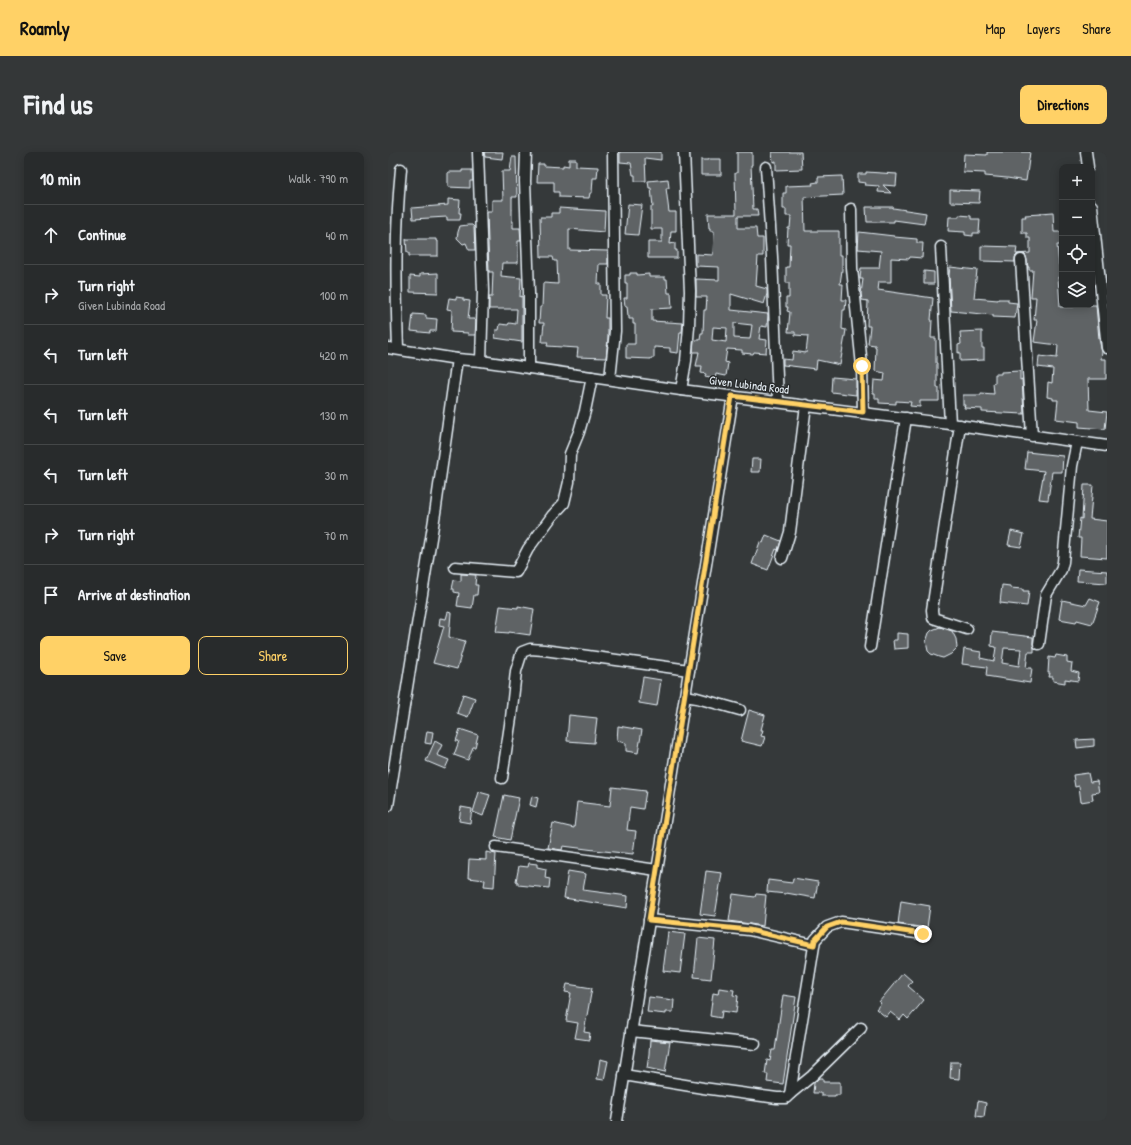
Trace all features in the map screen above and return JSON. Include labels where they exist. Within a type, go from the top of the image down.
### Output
[{"type":"street","points":[[478,152],[483,291],[481,361]]},
{"type":"street","points":[[526,152],[525,181],[529,293],[529,368]]},
{"type":"street","points":[[610,379],[615,331],[613,152]]},
{"type":"street","points":[[681,390],[686,361],[690,291],[684,152]]},
{"type":"street","points":[[1086,152],[1088,164]]},
{"type":"street","points":[[766,167],[772,249],[778,401]]},
{"type":"street","points":[[393,348],[398,199],[401,169]]},
{"type":"street","points":[[851,208],[852,268],[862,366],[863,412]]},
{"type":"street","points":[[1095,234],[1107,348]]},
{"type":"street","points":[[940,247],[955,424],[932,610],[933,618],[967,630]]},
{"type":"street","points":[[1021,260],[1032,436]]},
{"type":"street","name":"Given Lubinda Road","points":[[393,348],[457,359],[481,361],[681,390],[955,424],[1107,446]]},
{"type":"street","points":[[388,806],[436,507],[457,359]]},
{"type":"street","points":[[455,567],[516,572],[528,549],[552,516],[564,503],[567,496],[570,454],[579,432],[585,411],[592,377]]},
{"type":"street","points":[[617,1121],[732,396]]},
{"type":"street","points":[[782,558],[790,532],[806,405]]},
{"type":"street","points":[[870,647],[906,418]]},
{"type":"street","points":[[1039,644],[1046,594],[1061,570],[1063,562],[1072,466],[1078,442]]},
{"type":"street","points":[[502,778],[516,671],[522,652],[530,649],[544,650],[689,670]]},
{"type":"street","points":[[685,696],[740,710]]},
{"type":"street","points":[[496,847],[657,870]]},
{"type":"street","points":[[649,920],[749,930],[815,942]]},
{"type":"street","points":[[790,1094],[815,942],[827,927],[841,922],[923,934]]},
{"type":"street","points":[[624,1075],[703,1088],[786,1098],[812,1076],[861,1028]]},
{"type":"street","points":[[631,1031],[756,1044]]},
{"type":"building","points":[[484,152],[503,152],[502,159],[485,157]]},
{"type":"building","points":[[620,152],[661,152],[661,160],[645,158],[646,181],[635,181],[635,175],[633,175],[631,163],[620,162]]},
{"type":"building","points":[[737,152],[752,152],[751,165],[753,209],[757,209],[758,216],[738,216],[738,228],[756,228],[757,238],[763,238],[763,256],[758,256],[756,286],[767,289],[767,294],[764,304],[731,294],[731,310],[768,314],[767,327],[761,326],[759,339],[767,340],[766,353],[742,353],[742,350],[727,349],[725,362],[728,363],[726,376],[716,374],[715,379],[705,377],[706,374],[701,373],[702,366],[696,366],[699,352],[693,352],[694,340],[700,340],[701,333],[703,333],[704,310],[706,310],[707,297],[696,297],[696,279],[719,280],[719,267],[696,266],[696,254],[713,255],[714,231],[710,231],[708,214],[736,214],[735,173],[737,173]],"holes":[[[734,323],[752,325],[750,339],[734,338]],[[713,327],[727,328],[726,342],[712,340]]]},
{"type":"building","points":[[772,152],[801,152],[802,169],[776,170],[776,161],[773,162]]},
{"type":"building","points":[[987,152],[1030,152],[1026,181],[985,176],[985,173],[963,172],[964,154],[987,155]]},
{"type":"building","points":[[512,157],[516,157],[517,197],[512,197],[512,221],[513,228],[520,228],[521,241],[518,241],[518,263],[502,263],[501,276],[521,278],[520,297],[522,296],[522,342],[495,338],[496,330],[499,330],[500,324],[516,324],[517,309],[489,309],[489,297],[492,297],[493,272],[489,272],[487,212],[492,212],[492,200],[503,200],[502,171],[510,171]]},
{"type":"building","points":[[569,159],[576,159],[576,166],[598,167],[597,178],[593,178],[592,193],[590,193],[589,198],[559,197],[559,192],[554,192],[554,182],[537,182],[538,164],[544,164],[544,166],[563,167],[563,165],[569,166]]},
{"type":"building","points":[[721,159],[721,175],[701,175],[701,160]]},
{"type":"building","points":[[462,170],[472,170],[473,181],[470,181],[470,188],[448,187],[448,172],[462,172]]},
{"type":"building","points":[[866,172],[897,174],[896,186],[883,185],[891,193],[878,192],[879,186],[865,185],[866,183],[858,182],[858,174],[866,174]]},
{"type":"building","points":[[842,176],[843,195],[804,197],[805,231],[839,231],[839,255],[842,255],[840,284],[843,284],[842,300],[846,300],[845,310],[843,310],[842,329],[846,330],[840,365],[817,360],[816,369],[783,365],[783,359],[792,360],[793,351],[806,353],[808,336],[795,335],[795,332],[788,332],[790,312],[787,311],[788,307],[786,307],[786,298],[789,298],[789,283],[786,283],[786,267],[789,267],[790,244],[787,244],[788,228],[790,228],[791,216],[786,216],[786,209],[783,209],[783,193],[786,193],[786,186],[813,185],[812,183],[818,182],[818,177]]},
{"type":"building","points":[[668,179],[669,188],[666,188],[669,212],[676,212],[676,231],[671,231],[670,244],[675,243],[677,258],[648,258],[648,242],[662,242],[662,229],[651,229],[651,206],[653,207],[651,188],[649,188],[648,181]]},
{"type":"building","points":[[950,190],[980,191],[979,203],[950,202]]},
{"type":"building","points":[[448,199],[460,200],[460,220],[447,220],[447,217],[413,219],[412,208],[448,205]]},
{"type":"building","points":[[628,204],[642,205],[638,235],[625,234]]},
{"type":"building","points":[[866,207],[893,207],[926,213],[924,224],[894,220],[894,222],[867,222]]},
{"type":"building","points":[[559,208],[605,211],[604,232],[569,229],[569,250],[608,251],[608,264],[599,264],[598,284],[601,284],[601,295],[606,295],[605,318],[608,318],[608,339],[606,358],[577,357],[578,348],[547,346],[548,342],[542,342],[544,323],[539,323],[540,307],[542,307],[543,283],[558,284],[557,261],[554,261],[553,257],[541,257],[540,217],[551,217],[551,213],[559,213]]},
{"type":"building","points":[[1053,212],[1054,232],[1059,232],[1059,245],[1057,245],[1059,265],[1059,308],[1095,308],[1096,305],[1099,339],[1102,352],[1101,359],[1106,359],[1106,379],[1088,379],[1089,410],[1107,412],[1105,429],[1079,427],[1079,422],[1056,419],[1058,400],[1053,400],[1053,398],[1047,397],[1048,382],[1052,383],[1053,369],[1038,367],[1039,356],[1057,358],[1058,345],[1034,342],[1037,320],[1034,320],[1036,297],[1031,297],[1033,270],[1029,270],[1026,256],[1024,254],[1018,254],[1015,257],[1015,262],[981,261],[981,246],[1017,247],[1016,254],[1030,253],[1030,238],[1027,238],[1027,233],[1022,233],[1022,217],[1026,217],[1025,215]]},
{"type":"building","points":[[959,215],[971,216],[971,219],[980,219],[979,233],[973,233],[973,236],[965,235],[965,232],[948,231],[949,217],[959,217]]},
{"type":"building","points":[[472,225],[474,227],[475,250],[469,250],[466,243],[463,244],[457,238],[460,226]]},
{"type":"building","points":[[859,232],[917,239],[917,243],[923,243],[922,258],[891,258],[891,282],[879,282],[878,290],[933,298],[931,338],[936,338],[937,388],[939,388],[939,401],[920,401],[920,407],[910,406],[911,402],[896,401],[896,404],[879,403],[879,399],[875,399],[875,394],[873,394],[874,380],[884,381],[885,373],[875,371],[876,347],[875,345],[868,344],[870,326],[867,326],[868,301],[862,300],[861,294],[863,279],[860,279],[861,268],[879,268],[881,251],[858,249]]},
{"type":"building","points":[[406,239],[436,239],[436,241],[438,241],[438,256],[409,256],[409,253],[407,253]]},
{"type":"building","points":[[950,267],[977,270],[974,298],[998,300],[1008,299],[1008,302],[1017,303],[1015,318],[993,317],[993,315],[951,311]]},
{"type":"building","points":[[924,271],[934,272],[934,284],[924,284]]},
{"type":"building","points":[[438,273],[438,293],[410,292],[410,276],[420,277],[420,274]]},
{"type":"building","points":[[630,273],[637,273],[637,275],[649,274],[649,277],[665,277],[665,279],[667,279],[668,293],[671,293],[672,308],[652,309],[652,321],[683,323],[682,332],[680,332],[678,353],[670,352],[670,348],[654,347],[654,358],[626,358],[626,344],[635,344],[635,324],[633,324],[633,319],[629,319],[624,298],[627,298],[627,283],[625,283],[625,275],[630,275]]},
{"type":"building","points":[[456,297],[470,301],[468,319],[474,319],[476,321],[475,335],[451,332],[452,310],[447,309],[449,298],[456,299]]},
{"type":"building","points":[[413,314],[426,315],[426,318],[437,319],[436,331],[430,331],[430,333],[411,331]]},
{"type":"building","points":[[982,331],[984,360],[960,361],[958,345],[961,344],[960,332]]},
{"type":"building","points":[[1020,371],[1020,380],[1022,379],[1024,414],[982,412],[982,409],[964,408],[965,405],[963,405],[963,395],[981,395],[981,393],[994,394],[993,383],[995,383],[995,374],[1001,374],[1001,372]]},
{"type":"building","points":[[832,377],[856,379],[856,395],[831,392]]},
{"type":"building","points":[[1027,452],[1063,456],[1062,472],[1052,472],[1048,500],[1039,499],[1044,471],[1025,469]]},
{"type":"building","points":[[752,459],[761,459],[760,472],[751,472]]},
{"type":"building","points":[[1084,485],[1093,485],[1090,519],[1107,521],[1107,558],[1080,556],[1081,538],[1078,538],[1080,518],[1082,519]]},
{"type":"building","points":[[1011,531],[1024,534],[1021,547],[1008,545]]},
{"type":"building","points":[[766,535],[781,541],[778,550],[776,549],[768,570],[752,564],[760,542],[763,543]]},
{"type":"building","points":[[1078,569],[1107,571],[1107,583],[1077,581]]},
{"type":"building","points":[[461,574],[476,575],[475,585],[478,585],[477,595],[474,595],[472,608],[457,606],[459,593],[454,592],[454,589],[452,589],[454,580],[461,581]]},
{"type":"building","points":[[1002,585],[1010,586],[1010,588],[1023,589],[1023,591],[1029,591],[1027,606],[1000,603]]},
{"type":"building","points":[[1090,598],[1100,602],[1092,624],[1077,620],[1076,622],[1059,619],[1062,600],[1086,605]]},
{"type":"building","points":[[500,606],[518,608],[518,606],[534,609],[530,635],[496,632]]},
{"type":"building","points":[[448,612],[451,613],[449,637],[465,641],[457,669],[433,663],[444,626],[439,625],[440,618],[446,619]]},
{"type":"building","points":[[940,627],[952,631],[956,639],[957,648],[951,654],[943,658],[931,654],[928,651],[926,642],[929,633]]},
{"type":"building","points":[[992,632],[1033,637],[1034,652],[1028,652],[1026,668],[1032,668],[1030,683],[986,676],[987,667],[962,664],[964,649],[981,652],[980,658],[994,661],[996,647],[991,646]],"holes":[[[1004,648],[1021,649],[1019,666],[1002,663]]]},
{"type":"building","points":[[897,633],[908,634],[908,648],[894,649],[893,640],[897,640]]},
{"type":"building","points":[[1056,655],[1067,657],[1067,662],[1072,663],[1071,671],[1079,673],[1078,681],[1065,679],[1065,683],[1053,681],[1053,677],[1049,677],[1049,657],[1055,658]]},
{"type":"building","points":[[643,677],[661,680],[657,706],[639,703]]},
{"type":"building","points":[[463,694],[475,698],[468,717],[457,713]]},
{"type":"building","points":[[749,710],[765,715],[761,730],[763,730],[761,736],[765,737],[762,746],[741,741]]},
{"type":"building","points":[[569,715],[597,718],[594,743],[567,741]]},
{"type":"building","points":[[618,726],[642,730],[638,753],[626,751],[626,743],[617,741]]},
{"type":"building","points":[[460,729],[478,735],[475,747],[473,747],[468,760],[454,755],[459,741],[456,741]]},
{"type":"building","points":[[427,731],[433,732],[431,744],[425,743]]},
{"type":"building","points":[[1094,739],[1094,746],[1077,748],[1076,740]]},
{"type":"building","points":[[435,741],[442,745],[437,755],[449,760],[445,769],[426,761]]},
{"type":"building","points":[[1088,773],[1090,782],[1097,781],[1099,792],[1092,793],[1093,800],[1081,802],[1079,786],[1075,787],[1073,775]]},
{"type":"building","points":[[612,787],[646,791],[643,809],[630,807],[627,830],[636,831],[633,854],[563,846],[562,850],[548,848],[553,823],[574,828],[577,802],[610,806]]},
{"type":"building","points":[[479,792],[490,795],[483,816],[473,812]]},
{"type":"building","points":[[504,795],[519,798],[510,840],[495,837]]},
{"type":"building","points":[[532,796],[538,798],[536,807],[530,805]]},
{"type":"building","points":[[461,807],[472,809],[470,823],[459,821]]},
{"type":"building","points":[[486,852],[496,854],[494,887],[484,886],[485,880],[468,878],[469,859],[486,860]]},
{"type":"building","points":[[529,863],[537,864],[537,867],[546,869],[545,878],[550,879],[549,888],[518,885],[518,882],[516,881],[519,866],[528,867]]},
{"type":"building","points":[[568,871],[586,874],[583,890],[628,896],[627,908],[564,898]]},
{"type":"building","points":[[706,871],[722,873],[715,916],[700,914]]},
{"type":"building","points":[[793,878],[818,882],[815,898],[786,893],[767,892],[768,880],[792,883]]},
{"type":"building","points":[[733,894],[755,897],[756,894],[766,895],[763,926],[729,921]]},
{"type":"building","points":[[901,901],[930,906],[927,928],[898,924]]},
{"type":"building","points":[[668,932],[685,934],[680,973],[663,971]]},
{"type":"building","points":[[698,938],[715,940],[711,979],[694,977]]},
{"type":"building","points":[[903,973],[912,981],[908,986],[924,1000],[908,1019],[904,1015],[900,1020],[890,1012],[886,1017],[876,1009],[881,1003],[879,1002]]},
{"type":"building","points":[[567,984],[592,988],[584,1032],[590,1033],[589,1040],[575,1038],[578,1023],[566,1021],[571,993],[565,992]]},
{"type":"building","points":[[719,988],[734,990],[733,995],[738,996],[736,1013],[722,1011],[721,1018],[710,1016],[713,993],[718,994]]},
{"type":"building","points":[[783,995],[796,997],[783,1084],[767,1082],[768,1074],[765,1074],[767,1060],[770,1061],[772,1050],[775,1050]]},
{"type":"building","points":[[649,997],[674,1000],[673,1012],[666,1012],[666,1014],[647,1012]]},
{"type":"building","points":[[650,1040],[670,1042],[665,1072],[647,1068]]},
{"type":"building","points":[[600,1059],[608,1061],[604,1080],[597,1079]]},
{"type":"building","points":[[951,1062],[960,1062],[959,1079],[950,1078]]},
{"type":"building","points":[[819,1078],[823,1078],[823,1082],[840,1082],[840,1095],[821,1096],[821,1093],[813,1093],[814,1083]]},
{"type":"building","points":[[978,1101],[986,1103],[984,1117],[976,1116]]},
{"type":"route","points":[[862,366],[863,412],[732,396],[649,920],[749,930],[814,945],[815,940],[827,927],[841,922],[923,934]]}]
